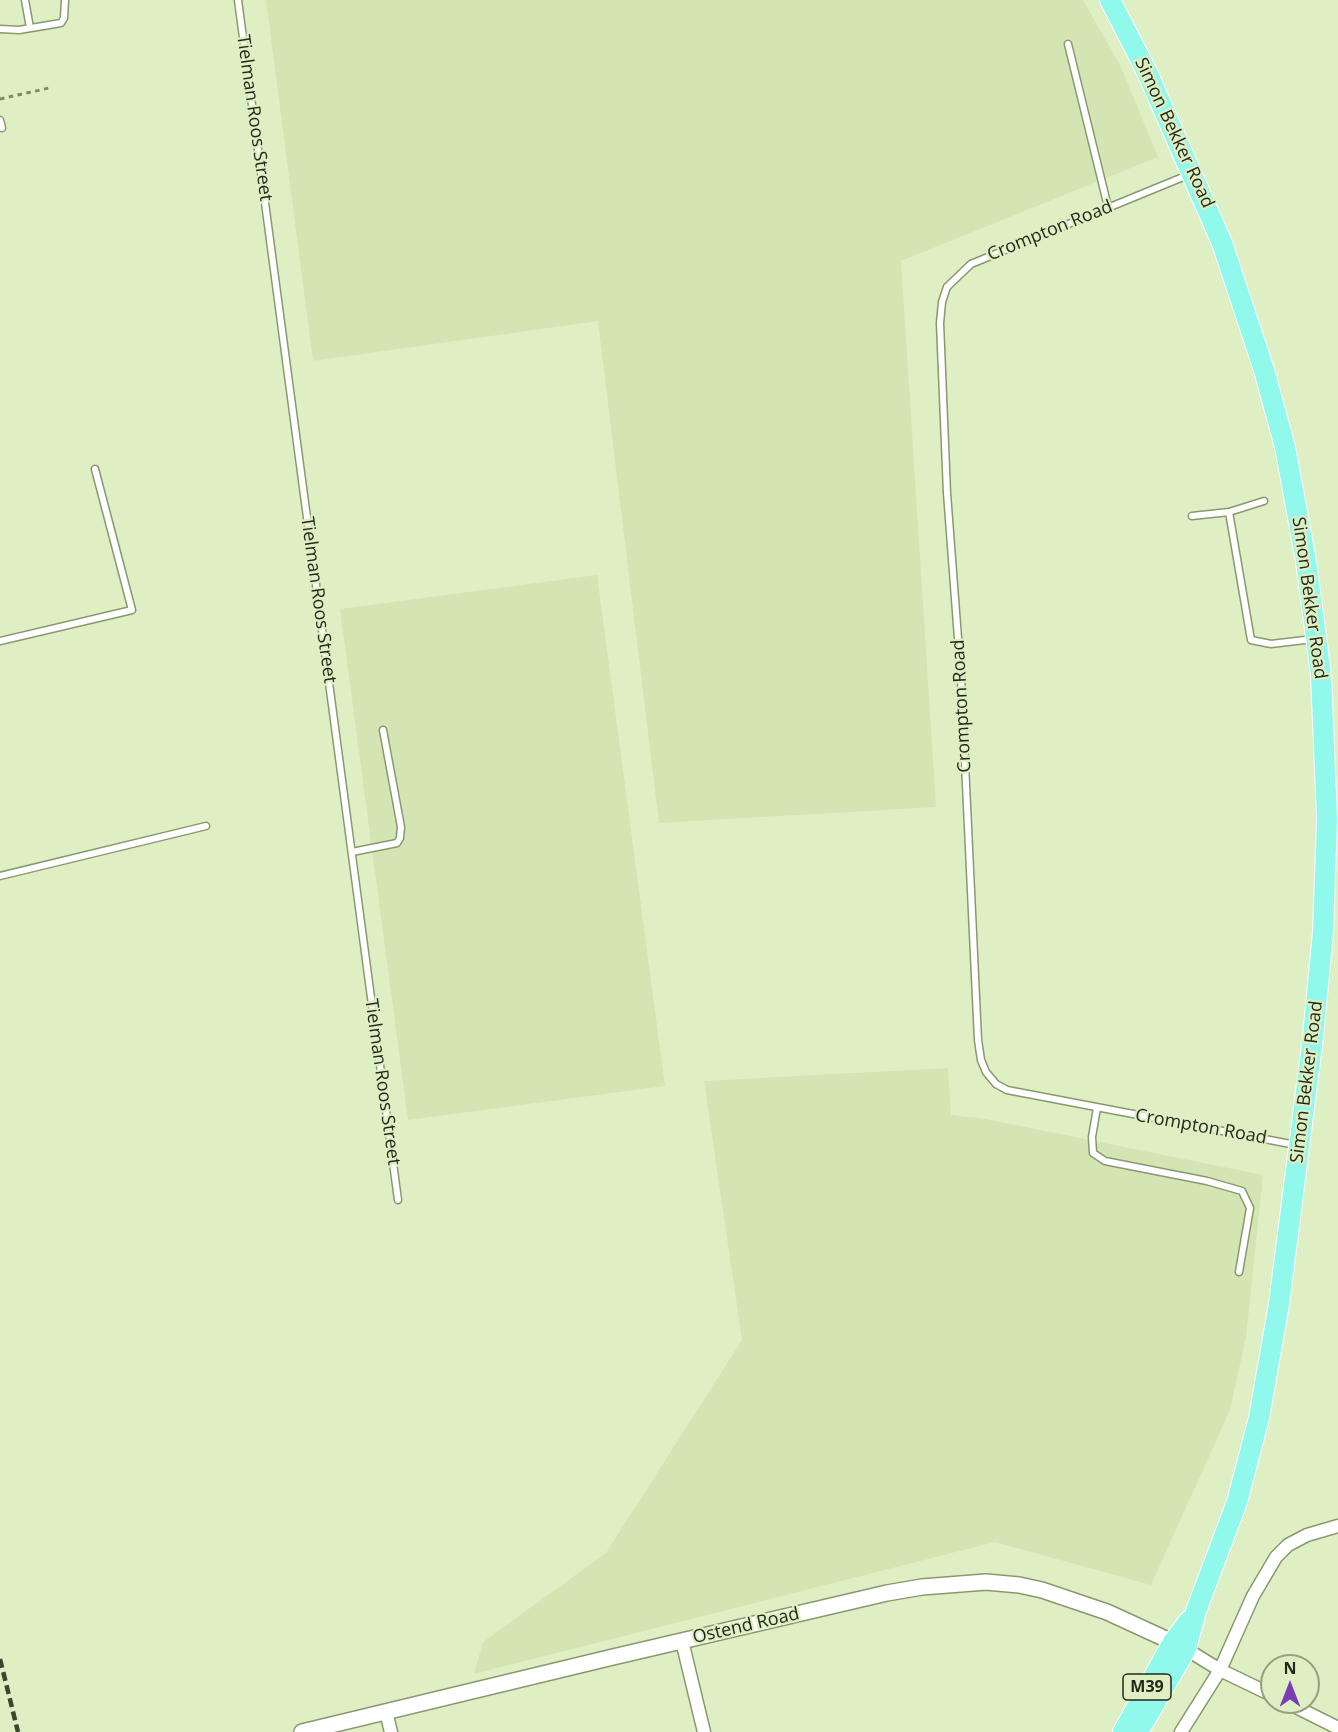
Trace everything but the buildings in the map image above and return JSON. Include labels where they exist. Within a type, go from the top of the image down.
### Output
[{"type":"main road","name":"Simon Bekker Road","points":[[1110,0],[1147,72],[1208,208],[1233,271],[1273,403],[1295,499],[1316,639],[1321,675],[1326,766],[1326,876],[1316,1017],[1279,1304],[1259,1418],[1237,1502],[1196,1611],[1138,1732]]},
{"type":"main road","name":"Simon Bekker Road","points":[[1123,1732],[1180,1645]]},
{"type":"street","points":[[1181,1732],[1220,1670],[1253,1596],[1276,1557],[1288,1545],[1307,1535],[1338,1526]]},
{"type":"street","name":"Ostend Road","points":[[302,1732],[887,1593],[922,1587],[986,1582],[1019,1585],[1073,1599],[1180,1645]]},
{"type":"street","points":[[682,1641],[704,1732]]},
{"type":"street","points":[[1180,1645],[1220,1670],[1260,1689]]},
{"type":"street","points":[[386,1712],[391,1732]]},
{"type":"street","points":[[1310,1714],[1338,1728]]},
{"type":"lane","points":[[25,0],[30,28]]},
{"type":"lane","points":[[0,29],[19,30],[61,23],[64,18],[65,0]]},
{"type":"lane","name":"Tielman Roos Street","points":[[238,0],[398,1200]]},
{"type":"lane","points":[[1068,44],[1108,207]]},
{"type":"lane","points":[[0,120],[2,128]]},
{"type":"lane","name":"Crompton Road","points":[[1192,173],[971,264],[947,287],[942,302],[940,323],[947,493],[962,678],[978,1040],[981,1060],[987,1072],[996,1084],[1007,1090],[1299,1145]]},
{"type":"lane","points":[[0,641],[132,610],[95,470]]},
{"type":"lane","points":[[1192,516],[1229,512],[1264,501]]},
{"type":"lane","points":[[1229,512],[1251,640],[1270,644],[1316,639]]},
{"type":"lane","points":[[352,852],[397,843],[400,838],[401,827],[383,730]]},
{"type":"lane","points":[[0,876],[206,826]]},
{"type":"lane","points":[[1097,1108],[1092,1137],[1093,1153],[1105,1161],[1207,1181],[1242,1191],[1250,1208],[1239,1272]]},
{"type":"path","points":[[0,99],[49,88]]},
{"type":"shaded area","points":[[266,0],[1083,0],[1121,67],[1158,157],[901,261],[936,807],[659,823],[598,321],[313,361]]},
{"type":"shaded area","points":[[597,575],[665,1086],[408,1120],[340,609]]},
{"type":"shaded area","points":[[948,1068],[951,1115],[986,1119],[1263,1175],[1246,1337],[1230,1410],[1151,1585],[995,1542],[474,1674],[483,1642],[606,1553],[742,1340],[704,1081]]},
{"type":"railway","points":[[0,1659],[18,1732]]}]
